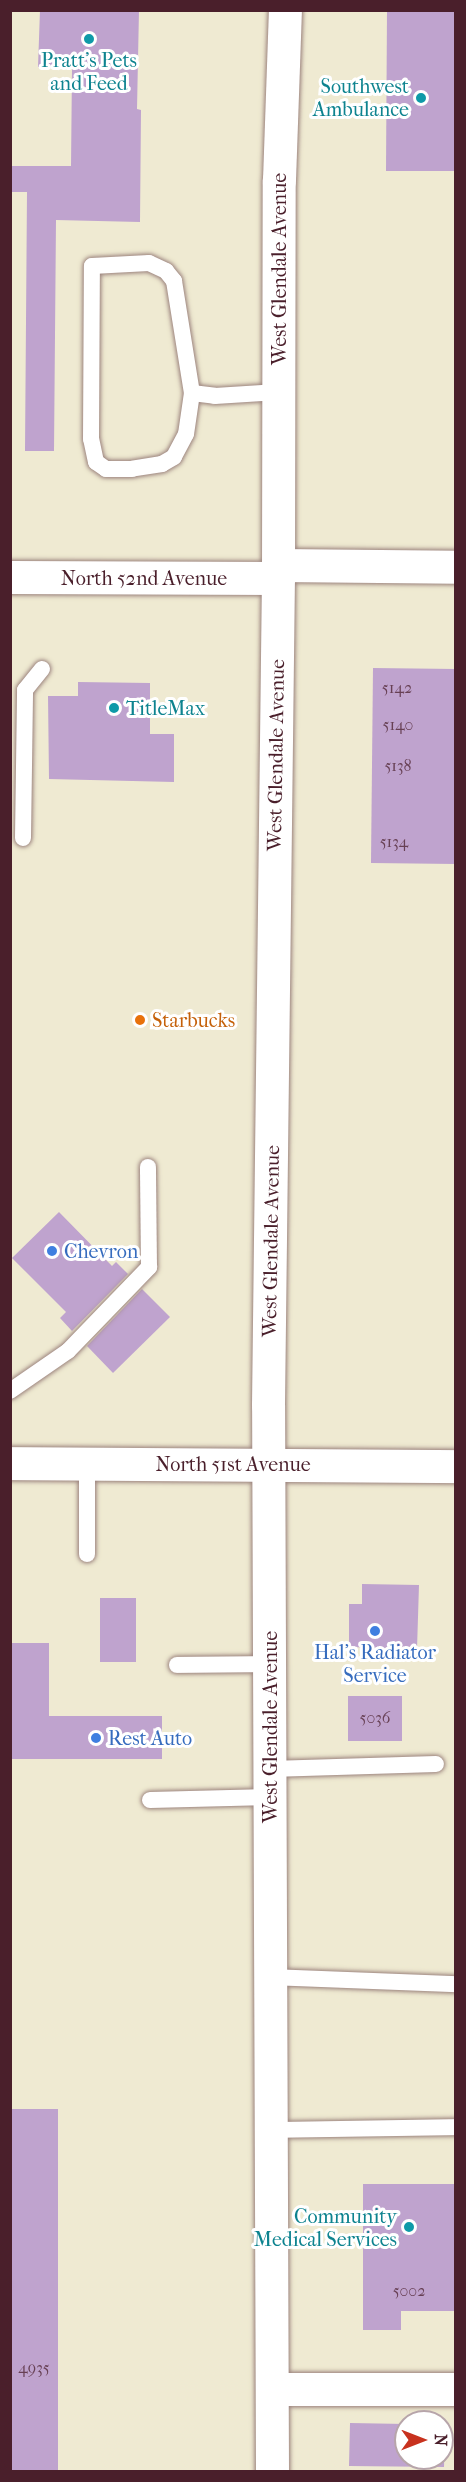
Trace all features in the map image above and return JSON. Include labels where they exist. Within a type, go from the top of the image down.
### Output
[{"type":"main road","name":"West Glendale Avenue","points":[[272,2472],[269,1464],[278,572],[279,180],[285,10]]},
{"type":"main road","name":"North 52nd Avenue","points":[[10,577],[456,567]]},
{"type":"main road","name":"North 51st Avenue","points":[[10,1463],[456,1466]]},
{"type":"main road","points":[[272,2388],[456,2390]]},
{"type":"lane","points":[[149,263],[166,271],[174,281],[192,393],[186,434],[174,457],[162,464],[132,469],[106,469],[96,462],[91,439],[92,266],[149,263]]},
{"type":"lane","points":[[192,393],[215,396],[278,392]]},
{"type":"lane","points":[[23,838],[25,690],[42,669]]},
{"type":"lane","points":[[10,1390],[68,1351],[149,1268],[148,1167]]},
{"type":"lane","points":[[87,1464],[87,1554]]},
{"type":"lane","points":[[177,1665],[269,1664]]},
{"type":"lane","points":[[150,1800],[270,1783],[436,1764]]},
{"type":"lane","points":[[271,1977],[456,1984]]},
{"type":"lane","points":[[271,2130],[456,2127]]},
{"type":"building","points":[[40,10],[139,10],[137,109],[141,110],[140,222],[56,220],[54,451],[25,451],[27,192],[10,192],[10,166],[71,166],[72,68],[38,67]]},
{"type":"building","name":"Southwest Ambulance","points":[[387,10],[456,10],[456,171],[386,171]]},
{"type":"building","points":[[373,668],[456,669],[456,864],[371,863]]},
{"type":"building","name":"TitleMax","points":[[78,682],[150,683],[150,734],[174,734],[174,782],[49,779],[48,696],[78,696]]},
{"type":"building","points":[[59,1212],[112,1266],[116,1262],[128,1274],[72,1331],[60,1318],[66,1312],[12,1258]]},
{"type":"building","points":[[142,1289],[170,1317],[113,1373],[87,1346]]},
{"type":"building","points":[[362,1584],[419,1585],[417,1649],[349,1647],[349,1604],[362,1604]]},
{"type":"building","points":[[100,1598],[136,1598],[136,1662],[100,1662]]},
{"type":"building","points":[[10,1643],[49,1643],[49,1716],[162,1716],[162,1759],[10,1759]]},
{"type":"building","points":[[348,1696],[402,1696],[402,1741],[348,1741]]},
{"type":"building","points":[[10,2109],[58,2109],[58,2472],[10,2472]]},
{"type":"building","name":"Community Medical Services","points":[[363,2184],[456,2184],[456,2311],[401,2311],[401,2330],[363,2330]]},
{"type":"building","points":[[350,2423],[394,2424],[394,2466],[349,2466]]},
{"type":"place","name":"Pratt's Pets and Feed","points":[[89,39]]},
{"type":"place","name":"Southwest Ambulance","points":[[421,98]]},
{"type":"place","name":"TitleMax","points":[[114,708]]},
{"type":"place","name":"Starbucks","points":[[140,1020]]},
{"type":"place","name":"Chevron","points":[[52,1251]]},
{"type":"place","name":"Hal's Radiator Service","points":[[375,1631]]},
{"type":"place","name":"Rest Auto","points":[[96,1738]]},
{"type":"place","name":"Community Medical Services","points":[[409,2227]]}]
